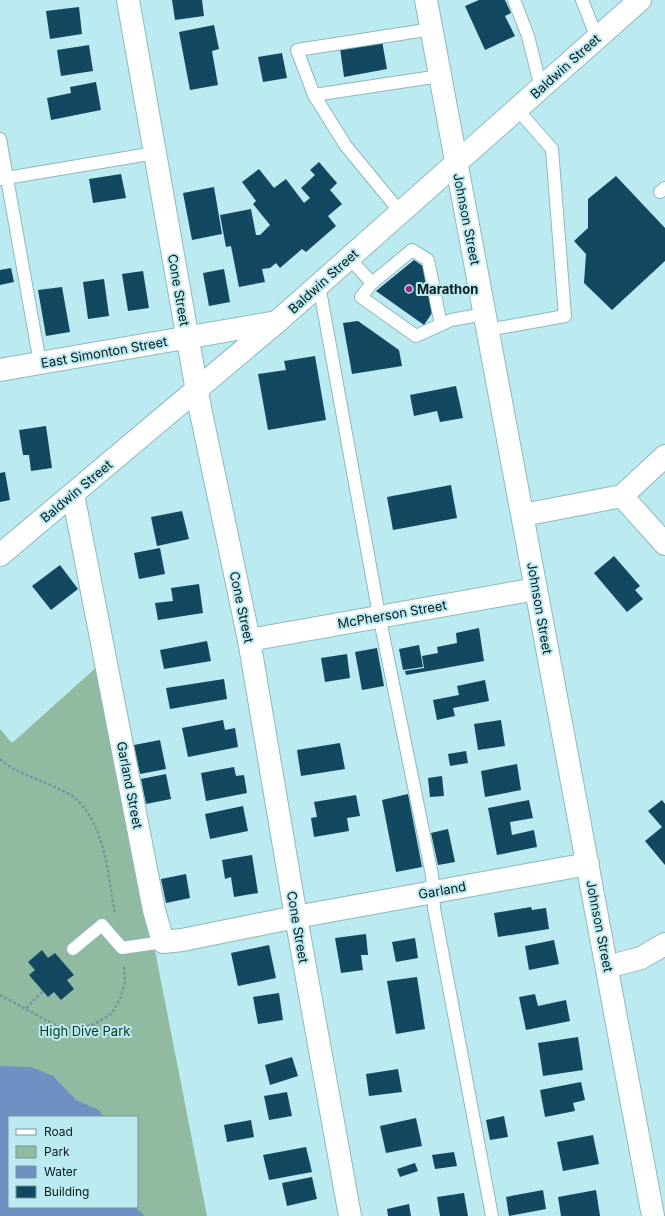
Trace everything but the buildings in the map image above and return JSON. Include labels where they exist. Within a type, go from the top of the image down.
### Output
[{"type":"street","name":"Cone Street","points":[[128,0],[197,390],[249,640],[296,917],[350,1216]]},
{"type":"street","name":"Johnson Street","points":[[426,0],[588,864],[652,1216]]},
{"type":"street","name":"Baldwin Street","points":[[0,555],[278,321],[640,0]]},
{"type":"street","name":"East Simonton Street","points":[[0,370],[278,321]]},
{"type":"street","points":[[523,515],[622,496],[665,456]]},
{"type":"street","name":"Garland Street","points":[[73,494],[154,910],[163,942]]},
{"type":"street","points":[[622,496],[665,544]]},
{"type":"street","name":"McPherson Street","points":[[249,640],[536,589]]},
{"type":"street","name":"Garland","points":[[296,917],[588,864]]},
{"type":"street","points":[[163,942],[182,940],[296,917]]},
{"type":"street","points":[[607,968],[641,958],[665,944]]},
{"type":"lane","points":[[514,0],[528,36],[541,88]]},
{"type":"lane","points":[[582,0],[597,38]]},
{"type":"lane","points":[[401,213],[346,146],[314,95],[296,50],[432,29]]},
{"type":"lane","points":[[314,95],[440,76]]},
{"type":"lane","points":[[441,324],[434,303],[428,260],[412,250],[390,274],[372,283],[361,297],[416,336],[451,320],[486,322],[565,316],[552,149],[517,109]]},
{"type":"lane","points":[[0,139],[3,179],[40,363]]},
{"type":"lane","points":[[3,179],[155,153]]},
{"type":"lane","points":[[349,258],[372,283]]},
{"type":"lane","points":[[319,285],[379,616],[432,875],[434,908],[492,1216]]},
{"type":"lane","points":[[73,949],[102,925],[122,948],[163,942]]},
{"type":"path","points":[[0,759],[16,772],[55,787],[74,797],[87,811],[97,830],[104,856],[122,948],[125,982],[120,999],[112,1013],[95,1024],[77,1028],[59,1027],[0,994]]},
{"type":"path","points":[[26,1008],[43,991]]},
{"type":"green space","name":"High Dive Park","points":[[99,665],[207,1216],[0,1216],[0,729],[12,743]]},
{"type":"water","points":[[0,1066],[31,1067],[53,1076],[76,1100],[99,1110],[102,1116],[8,1116],[8,1208],[136,1208],[145,1216],[0,1216]]},
{"type":"place","name":"Marathon","points":[[409,289]]}]
